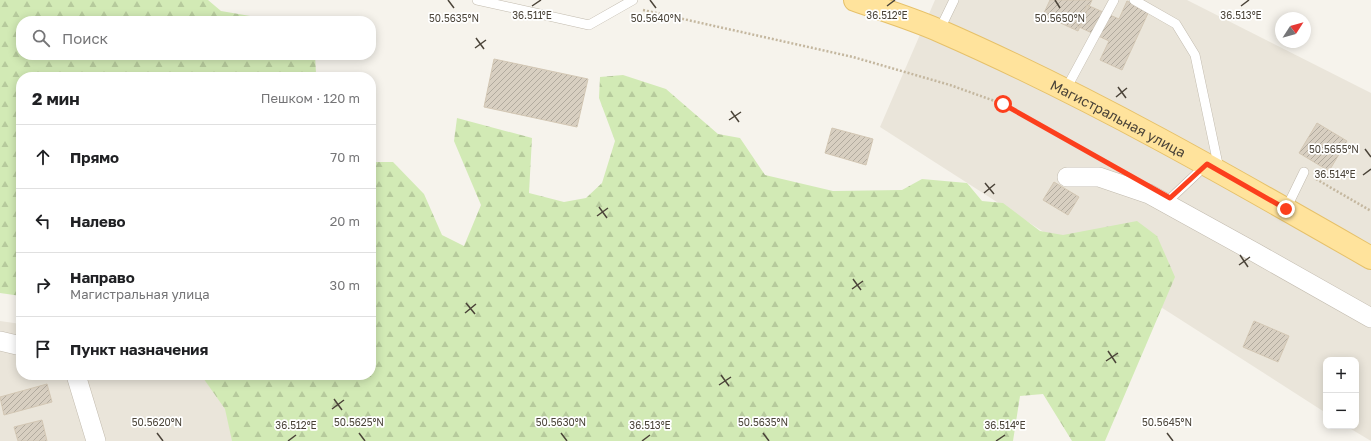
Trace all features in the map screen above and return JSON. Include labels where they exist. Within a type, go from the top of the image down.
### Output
[{"type":"main road","name":"Магистральная улица","points":[[855,0],[939,30],[1066,89],[1213,168],[1371,258]]},
{"type":"street","points":[[1067,177],[1099,178],[1148,194],[1371,318]]},
{"type":"street","points":[[0,341],[16,345]]},
{"type":"street","points":[[78,380],[96,441]]},
{"type":"lane","points":[[477,0],[589,25],[633,0]]},
{"type":"lane","points":[[939,30],[954,0]]},
{"type":"lane","points":[[1066,89],[1114,0]]},
{"type":"lane","points":[[1134,0],[1176,24],[1194,55],[1213,168],[1170,198],[1166,204]]},
{"type":"lane","points":[[1286,209],[1304,172]]},
{"type":"path","points":[[623,6],[852,57],[950,85],[1003,104],[1104,160]]},
{"type":"path","points":[[1304,172],[1371,211]]},
{"type":"shaded area","points":[[935,0],[1187,0],[1275,44],[1275,48],[1282,48],[1371,93],[1371,441],[1351,429],[1359,429],[1359,357],[1323,357],[1323,411],[880,127]]},
{"type":"shaded area","points":[[0,321],[16,323],[16,380],[209,380],[314,441],[0,441]]},
{"type":"green space","points":[[0,0],[208,0],[221,11],[250,16],[16,16],[16,60],[315,60],[316,72],[16,72],[16,295],[0,293]]},
{"type":"green space","points":[[623,75],[666,89],[718,134],[740,138],[765,175],[833,191],[902,190],[922,179],[967,183],[982,201],[1003,203],[1040,231],[1063,235],[1137,221],[1157,236],[1175,277],[1105,441],[1072,441],[1043,394],[1020,396],[1013,441],[232,441],[225,409],[205,380],[376,380],[376,162],[393,162],[424,194],[442,235],[464,246],[481,205],[454,141],[457,118],[532,138],[529,193],[564,202],[586,198],[602,183],[615,141],[599,98],[600,77]]},
{"type":"building","points":[[1050,0],[1092,0],[1078,31],[1043,15]]},
{"type":"building","points":[[1127,1],[1149,11],[1122,70],[1100,60],[1109,41],[1077,26],[1087,5],[1119,19]]},
{"type":"building","points":[[494,59],[588,79],[577,127],[484,107]]},
{"type":"building","points":[[1317,123],[1347,141],[1329,171],[1299,153]]},
{"type":"building","points":[[832,128],[873,139],[866,165],[825,153]]},
{"type":"building","points":[[1054,182],[1079,197],[1068,215],[1043,200]]},
{"type":"building","points":[[1254,321],[1289,336],[1278,362],[1243,347]]},
{"type":"building","points":[[47,384],[52,402],[4,415],[0,397]]},
{"type":"building","points":[[42,420],[47,441],[18,441],[14,427]]},
{"type":"route","points":[[1003,104],[1170,198],[1207,164],[1286,209]]}]
